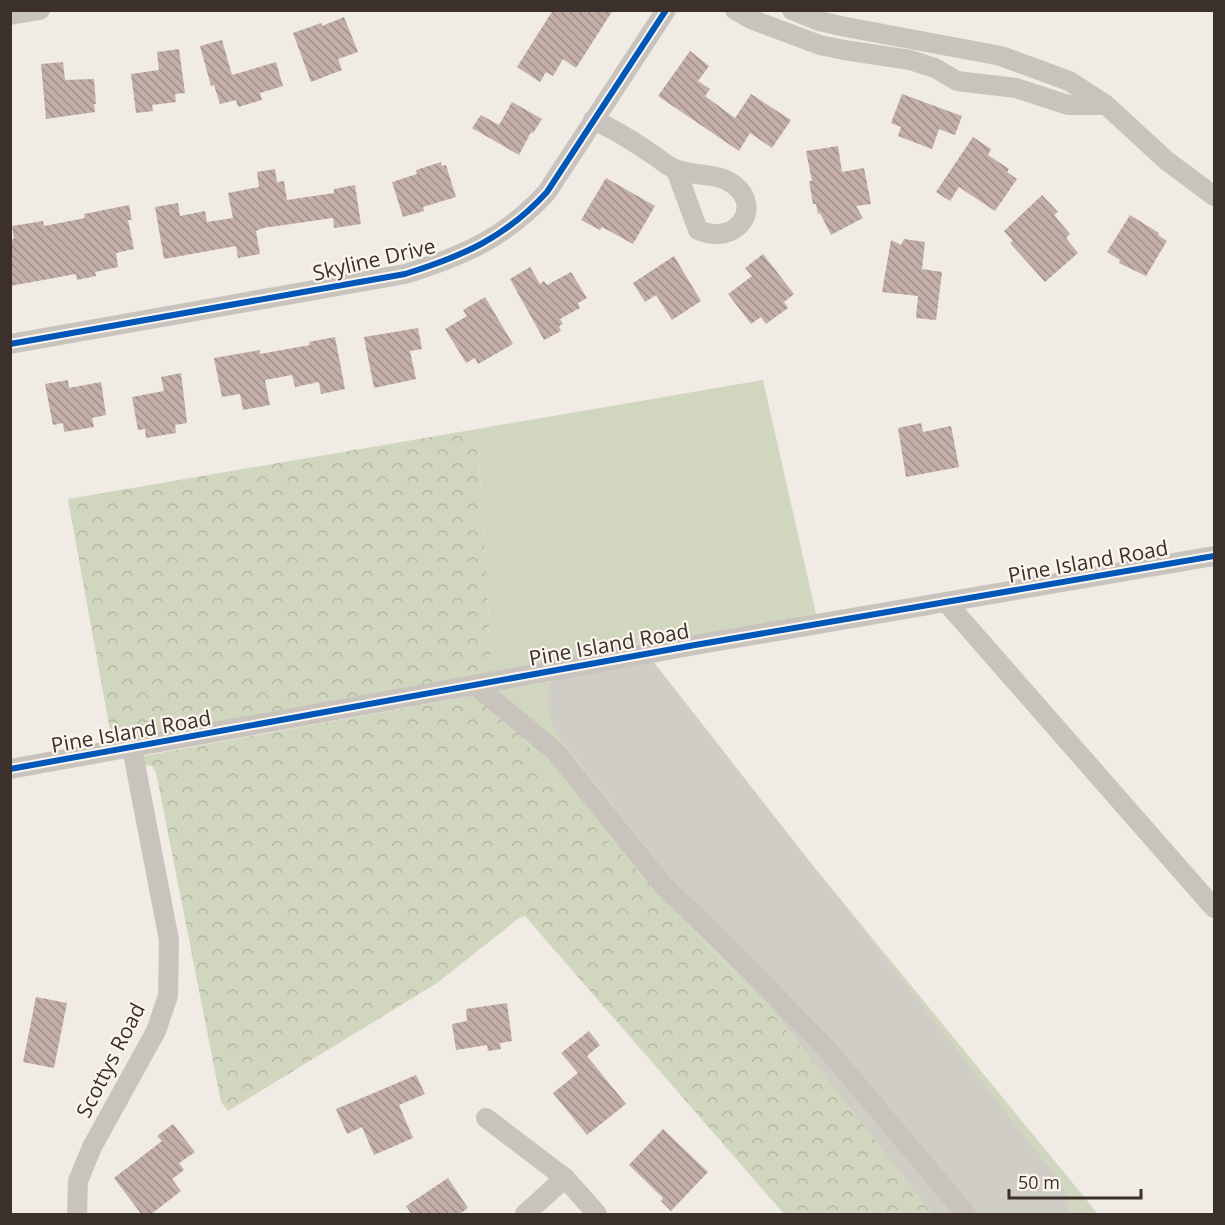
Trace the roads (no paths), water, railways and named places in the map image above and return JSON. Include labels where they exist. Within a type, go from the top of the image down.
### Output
[{"type":"street","points":[[10,15],[40,10]]},
{"type":"street","name":"Skyline Drive","points":[[10,344],[405,274],[467,252],[503,232],[527,213],[547,192],[666,10]]},
{"type":"street","points":[[735,10],[753,20],[820,45],[910,60],[935,68],[957,81],[1016,88],[1068,105],[1106,105]]},
{"type":"street","points":[[792,10],[819,21],[846,27],[1001,56],[1069,81],[1106,105],[1167,161],[1215,196]]},
{"type":"street","points":[[593,120],[613,128],[676,170]]},
{"type":"street","name":"Pine Island Road","points":[[10,769],[1215,556]]},
{"type":"street","points":[[946,602],[1215,908]]},
{"type":"street","points":[[476,685],[555,751],[663,885],[726,945],[827,1048],[966,1215]]},
{"type":"street","name":"Scottys Road","points":[[77,1215],[78,1181],[92,1147],[156,1030],[168,996],[169,940],[132,748]]},
{"type":"street","points":[[486,1118],[565,1178],[597,1215]]},
{"type":"street","points":[[525,1215],[565,1178]]}]
